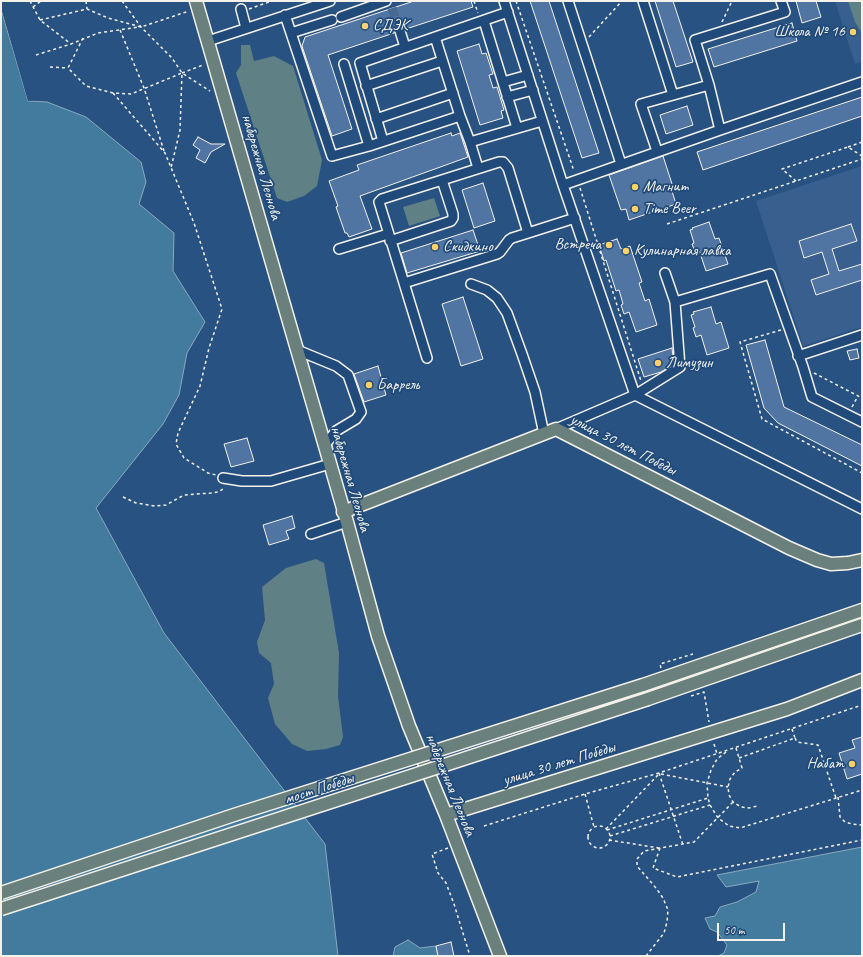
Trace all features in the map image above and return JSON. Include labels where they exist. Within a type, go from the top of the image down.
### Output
[{"type":"main road","name":"набережная Леонова","points":[[197,4],[330,464],[378,636],[409,726],[458,845],[500,956]]},
{"type":"main road","name":"улица 30 лет Победы","points":[[345,517],[556,429],[789,548],[816,560],[831,564],[848,564],[862,560]]},
{"type":"main road","points":[[1,893],[234,815],[643,685],[862,610]]},
{"type":"main road","name":"мост Победы","points":[[1,909],[648,699],[862,625]]},
{"type":"main road","name":"улица 30 лет Победы","points":[[446,815],[787,709],[862,680]]},
{"type":"street","points":[[208,41],[330,1]]},
{"type":"street","points":[[504,1],[563,185],[635,395],[862,509]]},
{"type":"street","points":[[568,1],[621,164]]},
{"type":"street","points":[[643,1],[673,95]]},
{"type":"street","points":[[720,130],[709,85],[695,40],[785,12],[781,1]]},
{"type":"street","points":[[291,33],[389,3]]},
{"type":"street","points":[[241,10],[246,28]]},
{"type":"street","points":[[384,141],[360,63],[483,22],[508,12]]},
{"type":"street","points":[[285,15],[332,156],[369,146],[460,116]]},
{"type":"street","points":[[483,22],[517,128]]},
{"type":"street","points":[[400,31],[405,47]]},
{"type":"street","points":[[435,37],[478,168]]},
{"type":"street","points":[[366,86],[442,61]]},
{"type":"street","points":[[344,64],[369,146]]},
{"type":"street","points":[[503,82],[528,75]]},
{"type":"street","points":[[563,185],[657,151],[862,82]]},
{"type":"street","points":[[657,151],[641,104],[709,85]]},
{"type":"street","points":[[507,96],[533,90]]},
{"type":"street","points":[[376,119],[453,93]]},
{"type":"street","points":[[470,142],[542,121]]},
{"type":"street","points":[[427,358],[379,204],[380,200],[499,162],[506,164],[528,233]]},
{"type":"street","points":[[339,249],[451,221],[453,214],[442,180]]},
{"type":"street","points":[[404,283],[497,254],[504,248],[509,240],[575,218]]},
{"type":"street","points":[[556,429],[635,395],[680,367],[675,302],[665,273]]},
{"type":"street","points":[[675,302],[770,274],[812,397],[862,422]]},
{"type":"street","points":[[471,284],[487,290],[497,298],[507,313],[535,392],[544,434]]},
{"type":"street","points":[[798,356],[862,335]]},
{"type":"street","points":[[297,350],[336,366],[348,375],[361,412],[356,419],[336,431],[324,446]]},
{"type":"street","points":[[223,478],[242,481],[271,481],[330,464]]},
{"type":"street","points":[[311,534],[345,517]]},
{"type":"path","points":[[30,1],[40,20],[71,44]]},
{"type":"path","points":[[33,7],[41,1]]},
{"type":"path","points":[[86,1],[87,9]]},
{"type":"path","points":[[122,1],[141,27],[172,58],[182,73],[211,92],[224,96]]},
{"type":"path","points":[[241,10],[272,1]]},
{"type":"path","points":[[474,1],[483,22]]},
{"type":"path","points":[[516,1],[577,180],[644,389]]},
{"type":"path","points":[[582,44],[622,1]]},
{"type":"path","points":[[715,34],[732,1]]},
{"type":"path","points":[[36,55],[71,44],[98,33],[141,27],[197,4]]},
{"type":"path","points":[[40,20],[87,9],[108,18],[141,27]]},
{"type":"path","points":[[120,30],[144,88],[165,153],[194,223],[222,309],[209,348],[200,386],[178,433],[176,444],[184,458],[208,473],[223,478]]},
{"type":"path","points":[[68,68],[83,38]]},
{"type":"path","points":[[50,68],[68,68],[86,86],[112,93],[131,94],[213,61]]},
{"type":"path","points":[[171,168],[180,130],[182,73]]},
{"type":"path","points":[[112,93],[165,153]]},
{"type":"path","points":[[796,181],[782,169],[862,142]]},
{"type":"path","points":[[848,147],[862,156]]},
{"type":"path","points":[[668,224],[862,159]]},
{"type":"path","points":[[789,328],[740,342],[762,419],[862,473]]},
{"type":"path","points":[[803,367],[862,398]]},
{"type":"path","points":[[847,415],[858,396]]},
{"type":"path","points":[[123,497],[136,503],[156,506],[166,505],[184,496],[218,492],[225,488]]},
{"type":"path","points":[[664,678],[660,664],[693,654]]},
{"type":"path","points":[[484,826],[585,794],[659,774],[862,706]]},
{"type":"path","points":[[792,729],[797,742],[818,745],[837,797],[840,817],[845,822],[862,825]]},
{"type":"path","points":[[739,758],[795,738]]},
{"type":"path","points":[[736,748],[742,768],[735,772],[730,778],[728,786],[729,795],[734,802],[741,807],[749,808],[757,806]]},
{"type":"path","points":[[727,751],[714,765],[707,783],[710,805],[718,818],[729,826],[740,828],[862,790]]},
{"type":"path","points":[[659,774],[728,786]]},
{"type":"path","points":[[659,774],[684,845]]},
{"type":"path","points":[[607,829],[659,774]]},
{"type":"path","points":[[585,794],[594,827]]},
{"type":"path","points":[[607,829],[610,836],[609,840],[604,846],[600,847],[592,845],[588,837],[589,833],[594,827],[598,826],[607,829],[708,798]]},
{"type":"path","points":[[646,956],[664,933],[668,922],[668,910],[664,898],[637,866],[637,859],[644,851],[694,842],[734,802]]},
{"type":"path","points":[[610,836],[710,805]]},
{"type":"path","points":[[609,840],[660,848]]},
{"type":"path","points":[[660,848],[653,868],[678,877],[862,840]]},
{"type":"path","points":[[458,845],[432,854],[438,873],[446,883],[454,904],[470,956]]},
{"type":"shaded area","name":"Школа № 16","points":[[835,1],[862,1],[862,62],[855,64]]},
{"type":"shaded area","points":[[1,9],[28,101],[47,102],[86,117],[141,162],[146,182],[139,204],[174,233],[173,271],[205,322],[187,353],[179,395],[163,424],[96,508],[164,633],[325,844],[338,956],[1,956]]},
{"type":"shaded area","points":[[862,166],[862,327],[803,346],[756,201]]},
{"type":"shaded area","points":[[862,847],[862,956],[718,956],[724,953],[727,945],[717,932],[710,929],[705,918],[715,916],[720,907],[737,902],[756,892],[759,881],[726,887],[717,875]]},
{"type":"shaded area","points":[[408,940],[420,948],[436,946],[438,956],[393,956],[395,947]]},
{"type":"green space","points":[[848,1],[862,1],[862,33],[855,22]]},
{"type":"green space","points":[[241,45],[250,45],[254,61],[274,56],[293,66],[322,160],[317,186],[304,196],[287,202],[277,198],[236,73],[241,65]]},
{"type":"green space","points":[[434,198],[440,216],[409,226],[403,207]]},
{"type":"green space","points":[[316,559],[324,563],[339,653],[338,696],[343,737],[340,745],[326,749],[307,751],[292,744],[275,724],[268,698],[274,684],[271,663],[259,653],[257,642],[265,620],[262,587],[286,568]]},
{"type":"pier","points":[[1,7],[3,8],[30,99],[34,100],[28,101]]},
{"type":"building","points":[[414,1],[471,1],[473,7],[406,29],[402,25],[398,25],[394,29],[394,33],[328,55],[352,129],[332,136],[302,46],[305,37]]},
{"type":"building","points":[[530,1],[549,1],[599,153],[582,158]]},
{"type":"building","points":[[655,1],[673,1],[693,62],[676,67]]},
{"type":"building","points":[[796,1],[816,1],[821,17],[802,23]]},
{"type":"building","points":[[792,23],[797,41],[714,67],[708,49]]},
{"type":"building","points":[[479,44],[482,54],[486,53],[493,74],[489,75],[493,88],[497,87],[504,110],[501,111],[503,118],[480,125],[457,51]]},
{"type":"building","points":[[862,97],[862,116],[703,170],[697,152]]},
{"type":"building","points":[[687,106],[693,125],[666,134],[660,115]]},
{"type":"building","points":[[451,133],[452,136],[460,133],[468,157],[360,196],[372,229],[349,237],[347,233],[345,233],[336,207],[338,206],[329,181],[359,170],[357,165]]},
{"type":"building","points":[[198,137],[211,144],[225,144],[211,152],[205,163],[196,158],[200,150],[193,145]]},
{"type":"building","points":[[663,156],[673,187],[671,188],[676,204],[629,220],[626,209],[621,210],[609,175]]},
{"type":"building","points":[[483,183],[495,221],[474,228],[462,190]]},
{"type":"building","points":[[709,222],[715,239],[719,238],[728,264],[706,271],[699,250],[695,252],[690,230]]},
{"type":"building","points":[[851,224],[857,241],[832,249],[839,271],[862,264],[862,280],[816,295],[811,280],[829,274],[822,252],[804,258],[799,241]]},
{"type":"building","points":[[473,230],[480,251],[407,273],[401,253]]},
{"type":"building","points":[[617,239],[621,249],[630,246],[642,282],[639,283],[645,301],[649,299],[657,325],[636,332],[629,312],[624,314],[619,290],[616,291],[606,260],[604,261],[599,245]]},
{"type":"building","points":[[463,297],[483,359],[461,366],[442,304]]},
{"type":"building","points":[[711,307],[716,324],[721,322],[729,348],[707,355],[701,335],[696,337],[693,328],[695,327],[691,315],[694,314],[693,312]]},
{"type":"building","points":[[765,340],[784,407],[862,445],[862,466],[778,423],[764,408],[746,345]]},
{"type":"building","name":"Лимузин","points":[[672,348],[674,364],[661,372],[644,377],[638,359]]},
{"type":"building","points":[[857,349],[859,358],[850,360],[847,351]]},
{"type":"building","name":"Баррель","points":[[378,366],[386,395],[364,402],[354,374]]},
{"type":"building","points":[[247,438],[254,461],[231,467],[224,444]]},
{"type":"building","points":[[292,516],[295,528],[286,531],[289,539],[269,545],[263,525]]},
{"type":"building","name":"Набат","points":[[862,737],[862,774],[847,779],[839,753],[855,748],[852,740]]},
{"type":"building","points":[[451,942],[454,956],[438,956],[436,946]]},
{"type":"tunnel","points":[[392,8],[400,31]]},
{"type":"place","name":"СДЭК","points":[[365,26]]},
{"type":"place","name":"Школа № 16","points":[[853,32]]},
{"type":"place","name":"Магнит","points":[[635,187]]},
{"type":"place","name":"Time Beer","points":[[635,209]]},
{"type":"place","name":"Встреча","points":[[609,245]]},
{"type":"place","name":"Скидкино","points":[[435,247]]},
{"type":"place","name":"Кулинарная лавка","points":[[626,251]]},
{"type":"place","name":"Лимузин","points":[[658,363]]},
{"type":"place","name":"Баррель","points":[[369,385]]},
{"type":"place","name":"Набат","points":[[852,764]]}]
